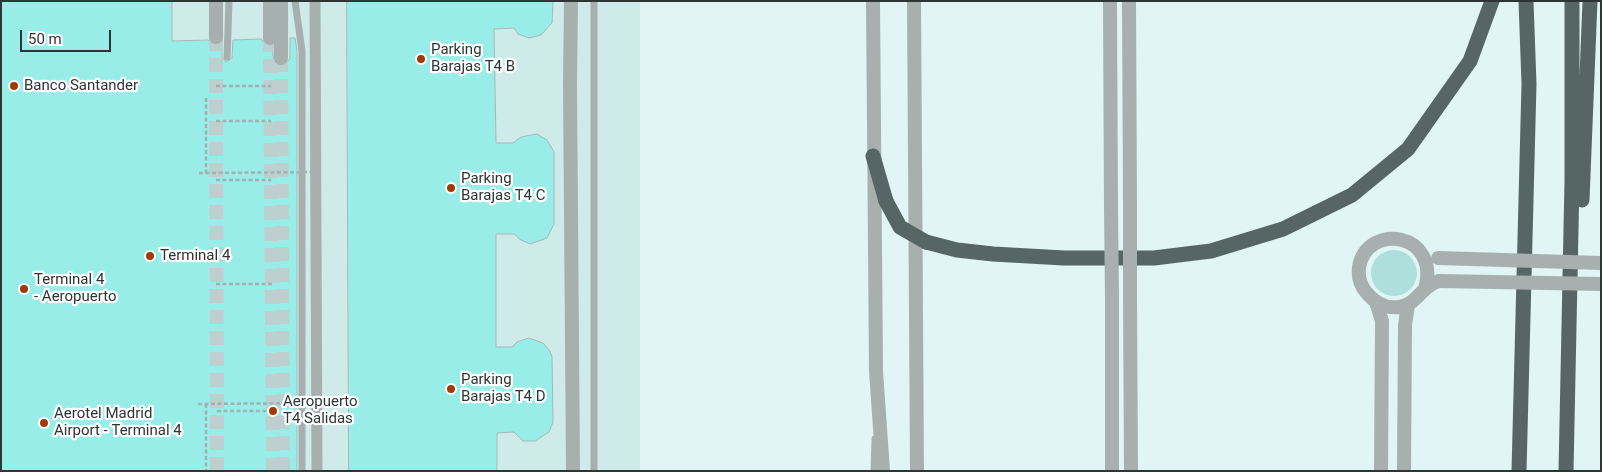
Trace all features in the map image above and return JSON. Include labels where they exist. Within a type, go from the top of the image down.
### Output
[{"type":"highway","points":[[873,156],[886,201],[900,227],[926,242],[957,250],[1064,258],[1154,258],[1211,251],[1284,229],[1352,195],[1408,149],[1470,61],[1492,1]]},
{"type":"highway","points":[[1519,471],[1529,84],[1526,1]]},
{"type":"highway","points":[[1566,471],[1572,181],[1572,1]]},
{"type":"highway","points":[[1568,387],[1579,358],[1590,1]]},
{"type":"street","points":[[216,1],[216,36]]},
{"type":"street","points":[[270,1],[270,38]]},
{"type":"street","points":[[281,1],[281,58]]},
{"type":"street","points":[[315,1],[317,471]]},
{"type":"street","points":[[572,1],[570,95],[573,471]]},
{"type":"street","points":[[873,1],[876,371],[883,471]]},
{"type":"street","points":[[914,1],[917,471]]},
{"type":"street","points":[[1110,1],[1112,471]]},
{"type":"street","points":[[1129,1],[1131,471]]},
{"type":"street","points":[[1601,263],[1438,258],[1423,254],[1412,244],[1399,239],[1384,240],[1370,247],[1361,261],[1359,274],[1362,287],[1376,302],[1391,308],[1408,305],[1425,289],[1439,281],[1601,284]]},
{"type":"street","points":[[1423,254],[1428,272],[1425,289]]},
{"type":"street","points":[[1376,302],[1382,321],[1381,471]]},
{"type":"street","points":[[1404,471],[1405,325],[1408,305]]},
{"type":"lane","points":[[227,58],[229,1]]},
{"type":"lane","points":[[295,1],[302,51],[302,471]]},
{"type":"lane","points":[[594,1],[594,471]]},
{"type":"lane","points":[[874,471],[876,371]]},
{"type":"path","points":[[216,86],[271,86]]},
{"type":"path","points":[[206,98],[206,173]]},
{"type":"path","points":[[216,121],[271,121]]},
{"type":"path","points":[[199,173],[316,172]]},
{"type":"path","points":[[216,180],[272,180]]},
{"type":"path","points":[[216,284],[272,284]]},
{"type":"path","points":[[198,404],[317,403]]},
{"type":"path","points":[[206,404],[206,471]]},
{"type":"path","points":[[217,412],[273,411]]},
{"type":"shaded area","points":[[1,1],[640,1],[640,471],[1,471]]},
{"type":"shaded area","points":[[1394,250],[1407,254],[1413,260],[1417,273],[1413,286],[1407,292],[1394,296],[1381,292],[1375,286],[1371,273],[1375,260],[1381,254]]},
{"type":"building","name":"Terminal 4","points":[[1,1],[172,1],[172,41],[208,40],[216,46],[222,43],[222,57],[226,62],[232,58],[233,40],[261,39],[265,45],[272,46],[274,63],[281,67],[285,66],[290,58],[290,38],[295,38],[297,51],[297,471],[1,471]]},
{"type":"building","points":[[347,1],[553,1],[552,23],[541,35],[529,38],[518,34],[514,28],[494,29],[496,143],[513,143],[521,137],[537,134],[547,140],[554,152],[554,224],[547,238],[530,244],[519,239],[515,234],[496,234],[496,347],[512,347],[517,342],[529,338],[543,343],[550,351],[552,357],[553,422],[549,432],[535,441],[523,441],[514,432],[497,433],[497,471],[349,471]]},
{"type":"tunnel","points":[[216,37],[217,471]]},
{"type":"tunnel","points":[[270,38],[273,471]]},
{"type":"tunnel","points":[[281,58],[283,471]]},
{"type":"place","name":"Parking Barajas T4 B","points":[[421,59]]},
{"type":"place","name":"Banco Santander","points":[[14,86]]},
{"type":"place","name":"Parking Barajas T4 C","points":[[451,188]]},
{"type":"place","name":"Terminal 4","points":[[150,256]]},
{"type":"place","name":"Terminal 4 - Aeropuerto","points":[[24,289]]},
{"type":"place","name":"Parking Barajas T4 D","points":[[451,389]]},
{"type":"place","name":"Aeropuerto T4 Salidas","points":[[273,411]]},
{"type":"place","name":"Aerotel Madrid Airport - Terminal 4","points":[[44,423]]}]
